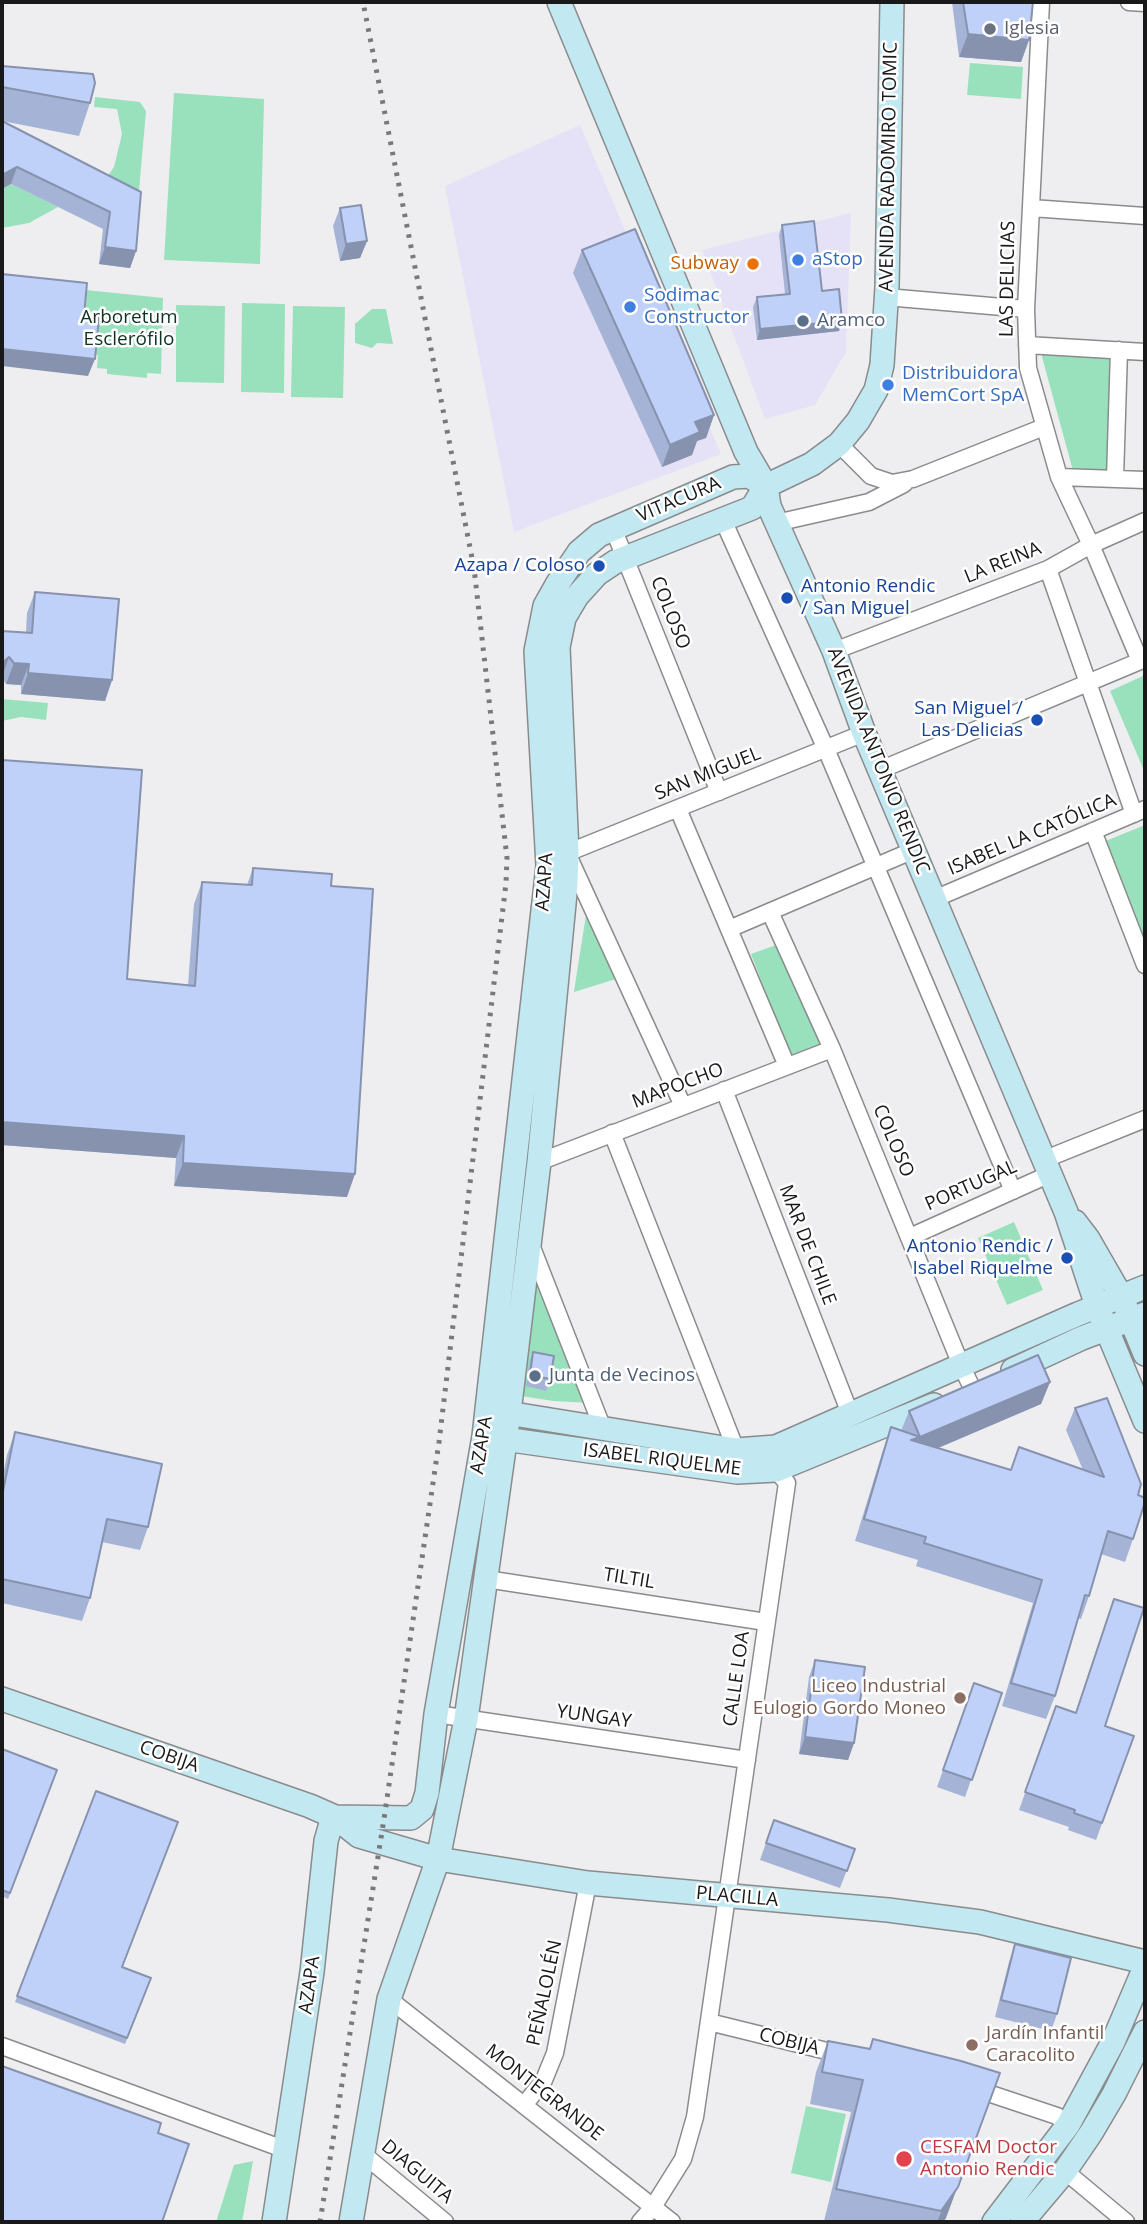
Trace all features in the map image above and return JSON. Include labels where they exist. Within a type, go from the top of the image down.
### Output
[{"type":"street","name":"AVENIDA ANTONIO RENDIC","points":[[559,2],[746,452],[766,486],[769,506],[776,523],[834,651],[864,733],[1066,1212],[1097,1306],[1145,1421]]},
{"type":"street","name":"AVENIDA RADOMIRO TOMIC","points":[[766,486],[812,464],[839,444],[858,421],[876,390],[882,365],[886,297],[892,2]]},
{"type":"street","name":"LAS DELICIAS","points":[[1041,2],[1026,309],[1028,368],[1059,477],[1142,660]]},
{"type":"street","points":[[1129,2],[1145,3]]},
{"type":"street","points":[[1031,208],[1145,216]]},
{"type":"street","points":[[886,297],[1026,309]]},
{"type":"street","points":[[1027,345],[1145,352]]},
{"type":"street","points":[[1115,478],[1119,350]]},
{"type":"street","points":[[776,523],[869,502],[913,479],[1044,428]]},
{"type":"street","points":[[839,444],[871,476],[892,484],[913,479]]},
{"type":"street","name":"VITACURA","points":[[749,476],[766,486],[752,508],[626,556],[567,589],[579,552],[599,535],[733,477],[749,476]]},
{"type":"street","points":[[869,502],[871,476]]},
{"type":"street","points":[[1059,477],[1145,480]]},
{"type":"street","points":[[723,520],[727,523],[826,749],[1013,1191]]},
{"type":"street","name":"LA REINA","points":[[834,651],[1048,569],[1091,545],[1145,522]]},
{"type":"street","name":"COLOSO","points":[[613,528],[719,792]]},
{"type":"street","points":[[1048,569],[1140,811]]},
{"type":"street","name":"AZAPA","points":[[274,2222],[312,1972],[327,1834],[335,1817],[411,1818],[422,1809],[436,1714],[494,1437],[529,1240],[564,904],[567,853],[558,647],[567,589]]},
{"type":"street","name":"AZAPA","points":[[498,1412],[548,866],[537,651],[545,606],[567,589]]},
{"type":"street","points":[[880,770],[1142,660]]},
{"type":"street","name":"SAN MIGUEL","points":[[567,853],[864,733]]},
{"type":"street","points":[[678,808],[787,1066]]},
{"type":"street","name":"ISABEL LA CATÓLICA","points":[[934,899],[1140,811]]},
{"type":"street","points":[[1093,831],[1145,965]]},
{"type":"street","points":[[729,929],[914,850]]},
{"type":"street","points":[[567,853],[683,1106]]},
{"type":"street","name":"COLOSO","points":[[770,912],[832,1049],[972,1388]]},
{"type":"street","name":"MAPOCHO","points":[[539,1161],[832,1049]]},
{"type":"street","name":"MAR DE CHILE","points":[[724,1090],[851,1416]]},
{"type":"street","name":"PORTUGAL","points":[[910,1237],[1013,1191],[1046,1167],[1145,1119]]},
{"type":"street","points":[[612,1133],[736,1450],[776,1470]]},
{"type":"street","name":"AVENIDA ANTONIO RENDIC","points":[[1066,1212],[1088,1238],[1122,1298],[1138,1317],[1145,1354]]},
{"type":"street","points":[[529,1240],[603,1429]]},
{"type":"street","name":"ISABEL RIQUELME","points":[[498,1412],[736,1450],[776,1447],[1145,1287]]},
{"type":"street","name":"ISABEL RIQUELME","points":[[494,1437],[737,1472],[776,1470],[1138,1317]]},
{"type":"street","name":"AZAPA","points":[[351,2222],[389,1999],[438,1859],[466,1719],[486,1579],[494,1437]]},
{"type":"street","name":"CALLE LOA","points":[[640,2222],[653,2207],[683,2159],[695,2117],[787,1483],[776,1470]]},
{"type":"street","name":"TILTIL","points":[[486,1579],[766,1622]]},
{"type":"street","name":"COBIJA","points":[[2,1699],[335,1817]]},
{"type":"street","name":"YUNGAY","points":[[436,1714],[747,1760]]},
{"type":"street","name":"PLACILLA","points":[[335,1817],[359,1836],[438,1859],[588,1883],[888,1910],[980,1922],[1145,1962]]},
{"type":"street","name":"PEÑALOLÉN","points":[[525,2104],[544,2080],[555,2053],[588,1883]]},
{"type":"street","points":[[995,2222],[1068,2125],[1113,2042],[1145,1967]]},
{"type":"street","name":"MONTEGRANDE","points":[[389,1999],[672,2222]]},
{"type":"street","name":"COBIJA","points":[[709,2022],[857,2059]]},
{"type":"street","points":[[1022,2222],[1065,2171],[1114,2094],[1145,2032]]},
{"type":"street","points":[[2,2046],[286,2150]]},
{"type":"street","points":[[952,2082],[1057,2116],[1068,2125]]},
{"type":"street","name":"DIAGUITA","points":[[363,2154],[445,2222]]},
{"type":"street","points":[[1065,2171],[1126,2222]]},
{"type":"shaded area","points":[[580,125],[721,454],[514,532],[445,186]]},
{"type":"shaded area","points":[[851,213],[846,352],[815,405],[765,419],[702,250]]},
{"type":"green space","points":[[970,63],[1023,67],[1021,99],[967,95]]},
{"type":"green space","points":[[174,93],[264,99],[260,264],[164,260]]},
{"type":"green space","points":[[95,97],[140,102],[146,111],[138,202],[102,184],[114,167],[122,134],[117,109],[94,107]]},
{"type":"green space","points":[[11,184],[58,207],[29,223],[2,228],[2,189]]},
{"type":"green space","name":"Arboretum Esclerófilo","points":[[86,290],[163,298],[161,374],[147,373],[147,378],[107,374],[107,369],[97,368],[98,355],[93,354],[83,330]]},
{"type":"green space","points":[[242,303],[285,304],[284,393],[241,392]]},
{"type":"green space","points":[[176,305],[225,306],[224,383],[176,382]]},
{"type":"green space","points":[[293,306],[345,307],[343,398],[291,397]]},
{"type":"green space","points":[[372,309],[386,309],[393,344],[377,343],[372,348],[355,343],[355,324]]},
{"type":"green space","points":[[1041,353],[1114,357],[1106,471],[1073,471]]},
{"type":"green space","points":[[1145,675],[1145,773],[1110,691]]},
{"type":"green space","points":[[2,699],[48,703],[46,720],[21,717],[2,721]]},
{"type":"green space","points":[[1145,825],[1145,943],[1103,842]]},
{"type":"green space","points":[[586,915],[616,979],[574,992],[574,991]]},
{"type":"green space","points":[[779,944],[822,1043],[791,1058],[751,954]]},
{"type":"green space","points":[[1014,1222],[1043,1290],[1007,1305],[978,1238]]},
{"type":"green space","points":[[533,1271],[591,1403],[515,1395]]},
{"type":"green space","points":[[806,2106],[846,2114],[831,2182],[791,2173]]},
{"type":"green space","points":[[253,2161],[242,2222],[216,2222],[234,2165]]},
{"type":"building","points":[[963,2],[1033,2],[1029,40],[968,34]]},
{"type":"building","points":[[2,66],[93,74],[95,83],[90,103],[2,87]]},
{"type":"building","points":[[2,121],[141,192],[136,251],[105,247],[110,212],[17,167],[2,174]]},
{"type":"building","points":[[361,205],[367,241],[346,244],[340,208]]},
{"type":"building","points":[[814,221],[822,291],[839,289],[842,321],[760,329],[757,297],[790,294],[782,225]]},
{"type":"building","points":[[635,229],[714,415],[695,422],[700,432],[670,445],[582,250]]},
{"type":"building","points":[[2,274],[87,283],[84,315],[99,317],[95,359],[2,349]]},
{"type":"building","points":[[35,592],[119,599],[112,680],[28,673],[29,664],[14,663],[9,657],[2,663],[2,631],[32,633]]},
{"type":"building","points":[[2,760],[142,770],[127,979],[195,986],[202,882],[252,885],[253,868],[332,874],[331,886],[373,889],[355,1174],[183,1163],[184,1136],[2,1122]]},
{"type":"building","points":[[533,1352],[554,1356],[550,1379],[530,1375]]},
{"type":"building","points":[[1038,1355],[1050,1382],[920,1437],[909,1411]]},
{"type":"building","points":[[1107,1398],[1141,1484],[1138,1495],[1145,1498],[1145,1502],[1133,1539],[1108,1531],[1089,1596],[1085,1595],[1055,1696],[1011,1683],[1042,1580],[924,1543],[926,1537],[864,1519],[891,1427],[920,1437],[911,1440],[1011,1470],[1019,1447],[1104,1477],[1075,1408]]},
{"type":"building","points":[[15,1432],[162,1464],[148,1527],[107,1519],[90,1598],[2,1579],[2,1496]]},
{"type":"building","points":[[1114,1599],[1144,1608],[1105,1726],[1134,1736],[1102,1823],[1025,1792],[1056,1706],[1076,1713]]},
{"type":"building","points":[[815,1660],[865,1667],[854,1743],[805,1737]]},
{"type":"building","points":[[974,1683],[1002,1693],[972,1780],[943,1770]]},
{"type":"building","points":[[2,1749],[57,1770],[10,1893],[2,1890]]},
{"type":"building","points":[[96,1791],[178,1822],[122,1967],[151,1978],[127,2038],[17,1996]]},
{"type":"building","points":[[774,1820],[855,1849],[847,1871],[766,1843]]},
{"type":"building","points":[[1015,1944],[1071,1958],[1057,2014],[1001,2000]]},
{"type":"building","name":"CESFAM Doctor Antonio Rendic","points":[[873,2039],[1000,2073],[958,2187],[941,2211],[836,2189],[863,2080],[822,2072],[828,2041],[870,2049]]},
{"type":"building","points":[[2,2066],[161,2123],[158,2133],[189,2144],[162,2222],[2,2222]]},
{"type":"railway","points":[[320,2222],[384,1819],[439,1442],[507,858],[474,568],[363,2]]},
{"type":"place","name":"Iglesia","points":[[990,29]]},
{"type":"place","name":"aStop","points":[[798,260]]},
{"type":"place","name":"Subway","points":[[753,264]]},
{"type":"place","name":"Sodimac Constructor","points":[[630,307]]},
{"type":"place","name":"Aramco","points":[[803,321]]},
{"type":"place","name":"Distribuidora MemCort SpA","points":[[888,385]]},
{"type":"place","name":"Azapa / Coloso","points":[[599,566]]},
{"type":"place","name":"Antonio Rendic / San Miguel","points":[[787,598]]},
{"type":"place","name":"San Miguel / Las Delicias","points":[[1037,720]]},
{"type":"place","name":"Antonio Rendic / Isabel Riquelme","points":[[1067,1258]]},
{"type":"place","name":"Junta de Vecinos","points":[[535,1376]]},
{"type":"place","name":"Liceo Industrial Eulogio Gordo Moneo","points":[[960,1698]]},
{"type":"place","name":"Jardín Infantil Caracolito","points":[[972,2045]]},
{"type":"place","name":"CESFAM Doctor Antonio Rendic","points":[[904,2159]]}]
